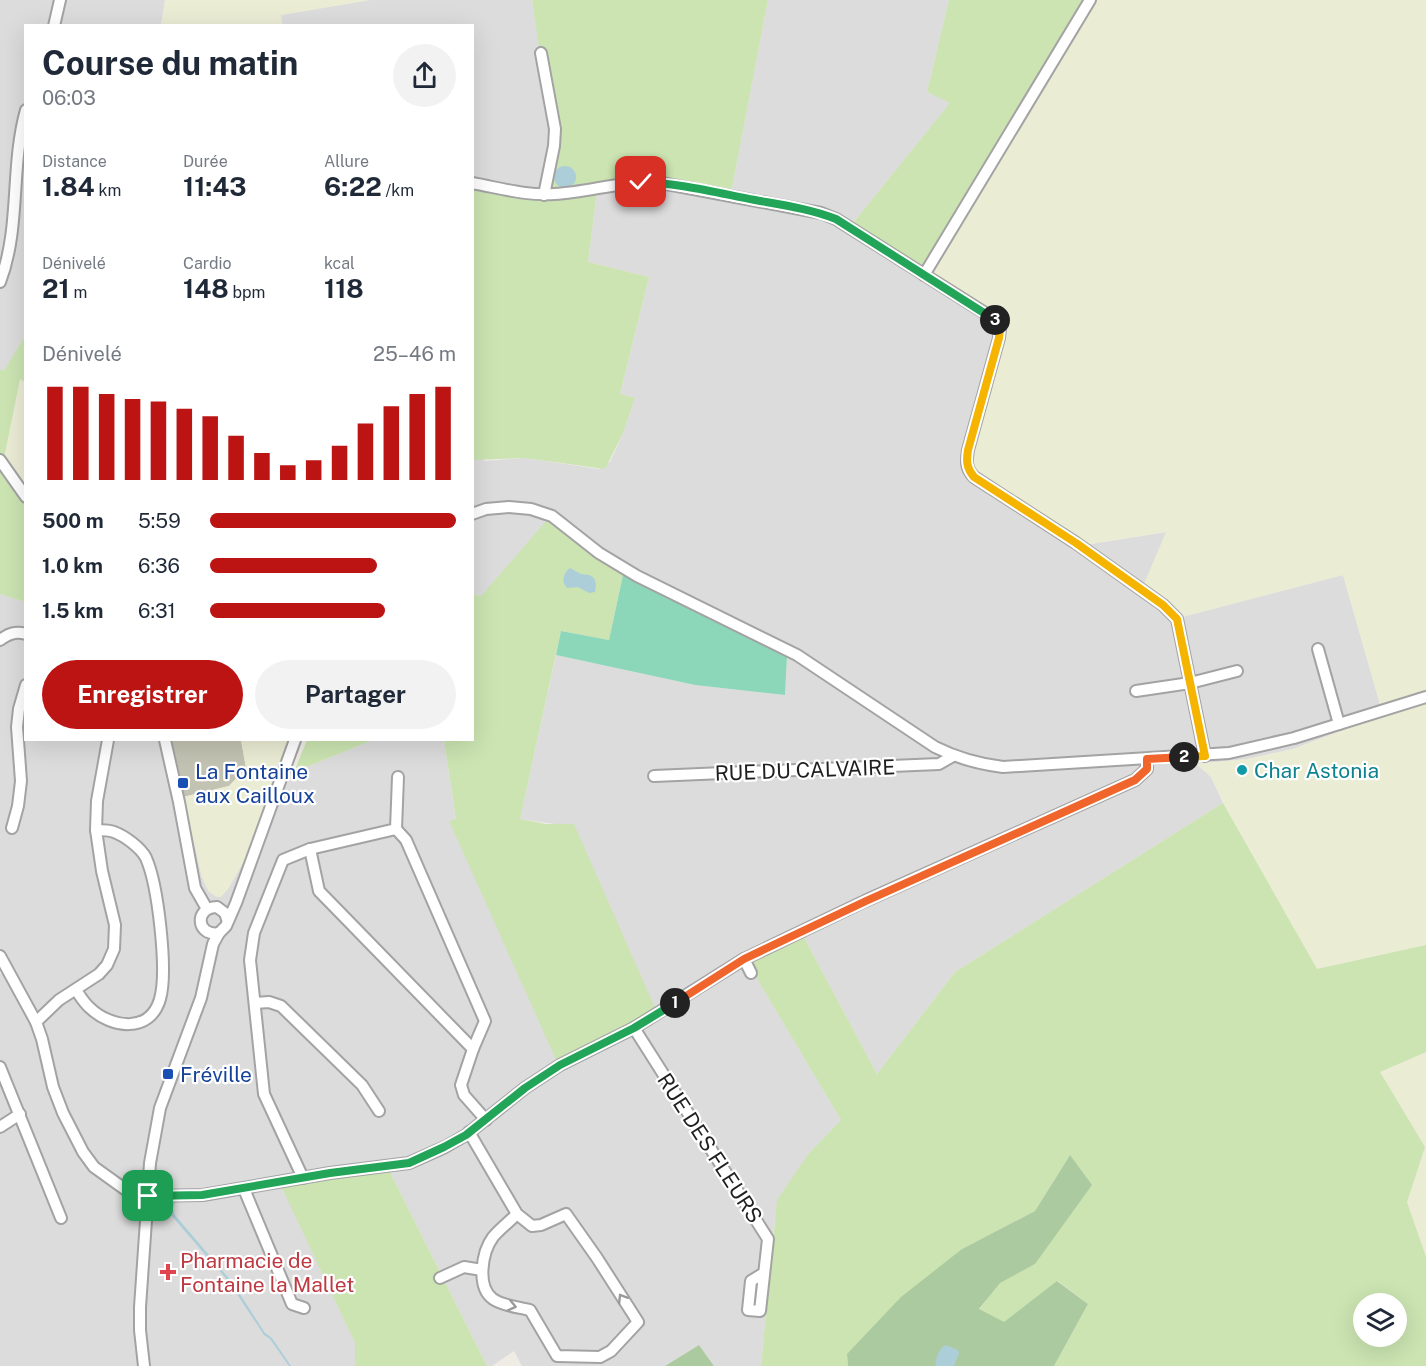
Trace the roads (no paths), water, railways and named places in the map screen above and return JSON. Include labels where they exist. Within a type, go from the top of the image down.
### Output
[{"type":"street","points":[[54,24],[60,0]]},
{"type":"street","points":[[924,275],[1090,0]]},
{"type":"street","points":[[541,53],[555,129],[554,146],[544,195]]},
{"type":"street","points":[[0,282],[9,257],[19,142],[24,119]]},
{"type":"street","points":[[474,183],[544,195],[656,182],[821,213],[836,219],[996,320],[1000,328],[999,338],[968,450],[969,472],[1076,543],[1163,605],[1177,619],[1205,756]]},
{"type":"street","points":[[0,460],[24,494]]},
{"type":"street","points":[[474,513],[486,509],[509,507],[552,516],[599,553],[637,576],[797,655],[935,747],[952,756],[976,764],[1003,767],[1205,756],[1263,746],[1426,698]]},
{"type":"street","points":[[0,640],[16,632],[24,634]]},
{"type":"street","points":[[1318,649],[1339,724]]},
{"type":"street","points":[[1136,691],[1190,683],[1237,671]]},
{"type":"street","points":[[12,828],[21,781],[17,727],[24,692]]},
{"type":"street","points":[[36,1022],[59,1000],[92,980],[107,965],[116,940],[96,830],[97,801],[108,741]]},
{"type":"street","points":[[165,741],[195,888],[212,908],[225,913],[228,920]]},
{"type":"street","points":[[144,1366],[140,1307],[150,1163],[160,1108],[192,1023],[213,944],[224,929],[243,884],[295,741]]},
{"type":"street","name":"RUE DU CALVAIRE","points":[[654,776],[939,764],[952,756]]},
{"type":"street","points":[[1,957],[36,1022],[53,1086],[63,1113],[83,1152],[94,1167],[126,1190],[148,1196],[202,1195],[409,1163],[444,1147],[469,1132],[553,1069],[634,1028],[744,959],[866,901],[1135,780],[1143,774],[1139,770],[1143,759]]},
{"type":"street","points":[[398,777],[396,829],[406,840],[485,1021],[461,1085],[464,1095],[486,1120]]},
{"type":"street","points":[[303,1178],[264,1094],[250,960],[254,933],[283,860],[310,849],[396,829]]},
{"type":"street","points":[[76,990],[87,1007],[102,1018],[114,1023],[129,1025],[138,1023],[155,1009],[160,999],[163,978],[157,901],[145,858],[138,848],[113,831],[96,830]]},
{"type":"street","points":[[310,849],[319,891],[473,1049]]},
{"type":"street","points":[[219,933],[212,934],[206,931],[202,926],[201,918],[212,908],[229,902],[243,884]]},
{"type":"street","points":[[205,976],[206,931]]},
{"type":"street","points":[[744,959],[751,973]]},
{"type":"street","points":[[255,1003],[269,1002],[281,1006],[362,1085],[380,1111]]},
{"type":"street","name":"RUE DES FLEURS","points":[[634,1028],[768,1239],[764,1273]]},
{"type":"street","points":[[0,1067],[61,1218]]},
{"type":"street","points":[[0,1127],[20,1114]]},
{"type":"street","points":[[469,1132],[518,1214],[532,1226],[541,1225],[566,1214],[597,1258],[638,1322],[611,1351],[600,1357],[559,1361],[530,1310],[502,1304],[491,1298],[484,1286],[482,1270],[485,1254],[493,1238],[518,1214]]},
{"type":"street","points":[[244,1189],[292,1304],[304,1308]]},
{"type":"street","points":[[440,1278],[465,1267],[482,1270]]},
{"type":"water","points":[[565,166],[573,169],[576,177],[573,185],[565,188],[557,185],[554,177],[557,169]]},
{"type":"water","points":[[570,568],[594,578],[595,592],[589,593],[578,587],[567,588],[564,578]]},
{"type":"water","points":[[174,1199],[176,1199],[174,1214],[232,1282],[265,1333],[272,1338],[291,1366],[270,1339],[264,1335],[229,1282],[170,1214]]},
{"type":"water","points":[[946,1345],[958,1350],[954,1366],[936,1366],[938,1354]]},
{"type":"place","name":"Char Astonia","points":[[1242,770]]},
{"type":"place","name":"La Fontaine aux Cailloux","points":[[183,783]]},
{"type":"place","name":"Fréville","points":[[168,1074]]},
{"type":"place","name":"Pharmacie de Fontaine la Mallet","points":[[168,1272]]}]
